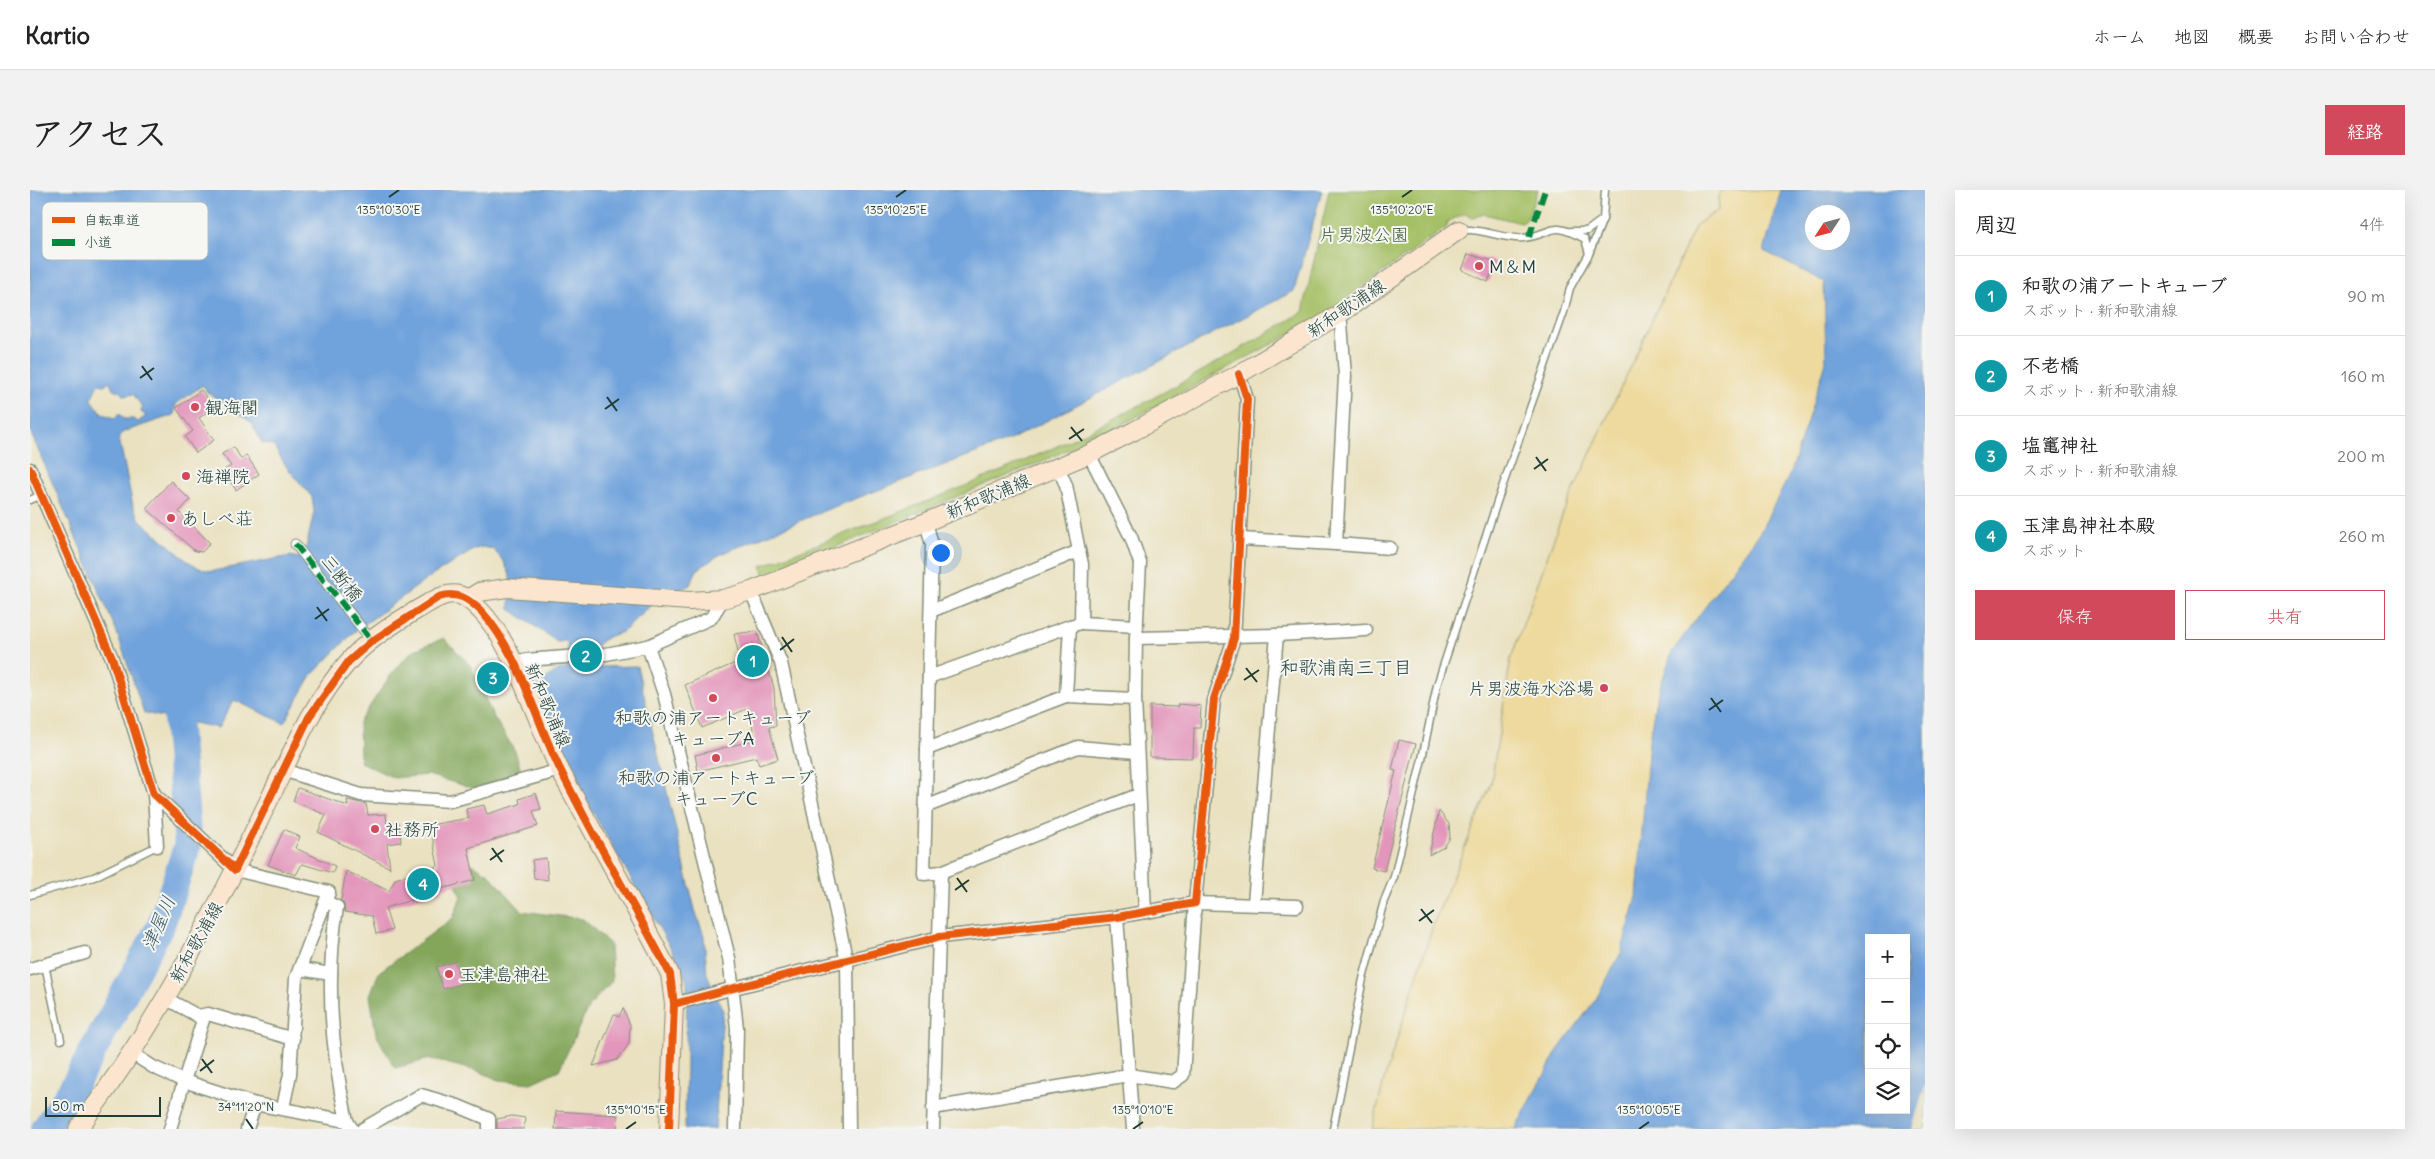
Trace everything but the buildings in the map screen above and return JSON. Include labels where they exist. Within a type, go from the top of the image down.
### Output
[{"type":"main road","name":"新和歌浦線","points":[[468,599],[479,592],[507,588],[689,601],[723,599],[751,591],[926,522],[1089,454],[1239,374],[1338,316],[1459,230]]},
{"type":"main road","name":"新和歌浦線","points":[[78,1129],[133,1054],[165,998],[235,870],[309,717],[368,636],[439,597],[455,594],[468,599],[494,628],[526,686],[542,732],[560,770],[670,974],[679,1003],[669,1129]]},
{"type":"street","points":[[1336,544],[1345,376],[1341,323],[1338,316]]},
{"type":"street","points":[[933,1108],[1129,1076],[1173,1082],[1183,1075],[1195,903],[1214,699],[1234,638],[1247,399],[1239,374]]},
{"type":"street","points":[[1089,454],[1131,537],[1140,563],[1135,699],[1138,795],[1145,912]]},
{"type":"street","points":[[1058,467],[1066,485],[1082,564],[1066,696]]},
{"type":"street","points":[[30,469],[36,497],[112,658],[159,797],[157,846]]},
{"type":"street","points":[[926,522],[932,545],[924,874],[941,872],[1138,795]]},
{"type":"street","points":[[1240,539],[1390,548]]},
{"type":"street","name":"三断橋","points":[[295,544],[368,636]]},
{"type":"street","points":[[931,611],[1080,551]]},
{"type":"street","points":[[751,591],[781,663],[847,962],[849,1129]]},
{"type":"street","points":[[512,661],[606,654],[648,646],[711,618],[723,599]]},
{"type":"street","points":[[929,677],[1075,625],[1137,632],[1234,638],[1366,630]]},
{"type":"street","points":[[1254,903],[1277,636]]},
{"type":"street","points":[[648,646],[666,704],[727,948],[729,989],[736,1028],[735,1129]]},
{"type":"street","points":[[927,749],[1066,696],[1135,699]]},
{"type":"street","points":[[926,807],[1078,747],[1136,752]]},
{"type":"street","points":[[283,770],[361,795],[450,801],[560,770]]},
{"type":"street","points":[[159,797],[235,870],[329,892],[327,902],[296,978],[292,1039],[283,1108]]},
{"type":"street","points":[[933,1129],[941,872]]},
{"type":"street","points":[[133,1054],[153,1067],[184,1081],[255,1104],[283,1108],[349,1125],[338,1081],[331,974],[337,907],[327,902]]},
{"type":"street","points":[[679,1003],[940,937],[1117,917],[1195,903],[1254,903],[1297,906]]},
{"type":"street","points":[[1117,917],[1133,1129]]},
{"type":"street","points":[[30,969],[85,953]]},
{"type":"street","points":[[300,969],[331,974]]},
{"type":"street","points":[[165,998],[203,1020],[170,1129]]},
{"type":"street","points":[[198,1016],[208,1014],[292,1039]]},
{"type":"street","points":[[363,1129],[421,1095],[458,1106],[489,1119],[489,1129]]},
{"type":"street","points":[[247,1129],[255,1104]]},
{"type":"lane","points":[[1333,1129],[1363,979],[1384,901],[1394,877],[1437,685],[1498,499],[1564,312],[1570,288],[1590,254],[1603,219],[1605,190]]},
{"type":"lane","points":[[1569,231],[1587,231],[1603,219]]},
{"type":"lane","points":[[1459,230],[1477,230],[1522,239],[1554,227],[1569,231],[1585,239],[1590,254]]},
{"type":"lane","points":[[30,895],[94,877],[157,846]]},
{"type":"lane","points":[[45,965],[61,1040]]},
{"type":"green space","name":"片男波公園","points":[[1329,190],[1538,190],[1527,219],[1522,223],[1484,214],[1472,218],[1466,213],[1447,222],[1447,227],[1311,323],[1127,422],[1050,458],[766,576],[761,566],[966,485],[1087,432],[1223,359],[1303,312]]},
{"type":"green space","points":[[444,638],[470,665],[493,716],[515,751],[522,774],[475,789],[428,775],[394,778],[360,762],[359,722],[390,676],[412,651]]},
{"type":"green space","points":[[459,857],[488,873],[522,911],[583,919],[610,944],[612,981],[589,1006],[559,1070],[531,1083],[498,1080],[481,1072],[430,1059],[395,1068],[376,1034],[370,995],[379,972],[453,918],[461,896],[451,874]]},
{"type":"sand","name":"片男波海水浴場","points":[[1720,190],[1809,190],[1810,205],[1805,205],[1805,250],[1832,250],[1887,272],[1635,956],[1538,1129],[1372,1129],[1385,1077],[1434,922],[1491,784],[1511,658],[1563,513],[1696,225],[1718,210]]},
{"type":"water","points":[[30,190],[1322,190],[1294,291],[1010,440],[826,510],[719,555],[697,570],[690,585],[654,603],[623,632],[607,637],[596,646],[598,667],[637,666],[695,910],[704,936],[707,974],[723,1011],[715,1129],[685,1129],[687,981],[673,952],[583,795],[550,719],[538,683],[560,670],[570,668],[567,641],[557,642],[510,609],[510,575],[504,562],[493,549],[483,547],[475,549],[430,577],[354,632],[312,675],[284,723],[234,700],[218,728],[144,713],[116,630],[30,431]],"holes":[[[110,381],[113,390],[119,390],[125,396],[133,394],[143,408],[140,411],[146,416],[138,422],[133,419],[124,419],[119,413],[115,418],[103,414],[91,399],[98,384],[104,385]],[[203,385],[207,392],[251,422],[262,443],[273,445],[286,466],[312,497],[314,512],[306,548],[299,558],[290,556],[213,571],[201,569],[186,560],[140,520],[133,506],[119,438],[123,432],[174,415],[176,404]]]},
{"type":"water","points":[[1781,190],[1925,190],[1925,1129],[1515,1129],[1558,1050],[1596,999],[1621,953],[1637,897],[1649,740],[1656,699],[1672,652],[1760,532],[1791,472],[1826,362],[1824,282],[1764,251]]},
{"type":"pier","points":[[1925,1085],[1925,1129],[1912,1129]]},
{"type":"waterway","name":"津屋川","points":[[45,1129],[75,1084],[161,925],[188,844],[175,694]]},
{"type":"marked path","points":[[1529,237],[1545,190]]},
{"type":"marked path","points":[[295,544],[372,641]]},
{"type":"cycle path","points":[[674,1004],[940,937],[1117,917],[1195,903],[1214,699],[1234,638],[1247,399],[1239,374]]},
{"type":"cycle path","points":[[30,469],[112,658],[154,794],[235,870],[309,717],[349,661],[372,641],[439,597],[446,595],[463,597],[482,612],[495,628],[516,666],[559,767],[670,974],[674,1004],[669,1129]]},
{"type":"place","name":"M＆M","points":[[1479,266]]},
{"type":"place","name":"観海閣","points":[[195,407]]},
{"type":"place","name":"海禅院","points":[[186,476]]},
{"type":"place","name":"あしべ荘","points":[[171,518]]},
{"type":"place","name":"不老橋","points":[[586,656]]},
{"type":"place","name":"和歌の浦アートキューブ","points":[[753,661]]},
{"type":"place","name":"塩竃神社","points":[[493,678]]},
{"type":"place","name":"片男波海水浴場","points":[[1604,688]]},
{"type":"place","name":"和歌の浦アートキューブ キューブA","points":[[713,698]]},
{"type":"place","name":"和歌の浦アートキューブ キューブC","points":[[716,758]]},
{"type":"place","name":"社務所","points":[[375,829]]},
{"type":"place","name":"玉津島神社本殿","points":[[423,884]]},
{"type":"place","name":"玉津島神社","points":[[449,974]]},
{"type":"district","name":"和歌浦南三丁目","points":[[1346,667]]}]
